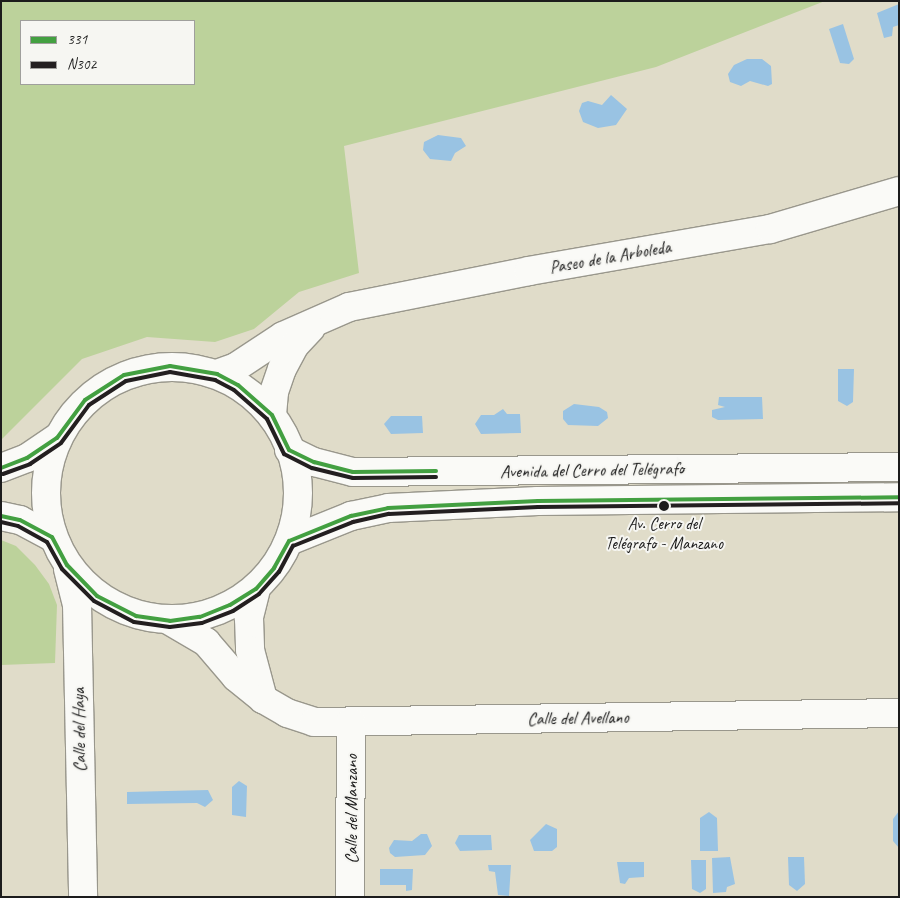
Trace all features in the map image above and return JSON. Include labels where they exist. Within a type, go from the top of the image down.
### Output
[{"type":"street","name":"Paseo de la Arboleda","points":[[217,374],[236,367],[283,336],[321,317],[349,307],[510,275],[770,229],[899,191]]},
{"type":"street","name":"Paseo de la Arboleda","points":[[272,415],[274,392],[282,369],[294,345],[321,317]]},
{"type":"street","points":[[170,366],[217,374],[256,398],[272,415],[298,474],[298,499],[289,541],[274,568],[256,589],[230,605],[200,617],[170,621],[136,616],[97,596],[67,565],[52,537],[45,504],[46,470],[57,438],[84,400],[124,375],[170,366]]},
{"type":"street","points":[[1,468],[27,458],[57,438]]},
{"type":"street","name":"Avenida del Cerro del Telégrafo","points":[[289,450],[314,462],[353,472],[899,467]]},
{"type":"street","name":"Avenida del Cerro del Telégrafo","points":[[289,541],[351,516],[388,508],[538,501],[899,497]]},
{"type":"street","points":[[1,516],[20,520],[52,537]]},
{"type":"street","name":"Calle del Haya","points":[[67,565],[78,604],[83,897]]},
{"type":"street","points":[[256,589],[249,618],[250,650],[263,699]]},
{"type":"street","name":"Calle del Avellano","points":[[170,621],[206,642],[236,677],[263,699],[287,713],[314,722],[899,714]]},
{"type":"street","name":"Calle del Manzano","points":[[350,897],[351,722]]},
{"type":"green space","points":[[1,1],[825,1],[656,67],[344,146],[359,273],[299,292],[254,329],[215,342],[147,337],[82,359],[1,440]]},
{"type":"green space","points":[[1,540],[16,546],[35,565],[49,584],[57,605],[55,663],[1,665]]},
{"type":"water","points":[[899,4],[899,25],[893,27],[892,36],[884,38],[877,13]]},
{"type":"water","points":[[843,24],[854,59],[849,64],[840,63],[829,29]]},
{"type":"water","points":[[747,59],[762,59],[771,66],[772,84],[768,86],[750,81],[741,86],[730,82],[728,74],[734,65]]},
{"type":"water","points":[[611,95],[627,109],[616,125],[598,128],[583,122],[579,111],[582,103],[588,101],[602,105]]},
{"type":"water","points":[[438,135],[461,138],[466,146],[455,153],[451,161],[430,159],[423,150],[424,142]]},
{"type":"water","points":[[838,369],[854,369],[853,402],[847,406],[838,401]]},
{"type":"water","points":[[719,397],[762,397],[763,419],[718,420],[712,417],[712,410],[725,407],[718,405]]},
{"type":"water","points":[[574,404],[599,407],[607,412],[608,418],[598,426],[568,425],[563,419],[563,411]]},
{"type":"water","points":[[503,409],[507,414],[520,414],[521,433],[481,434],[475,424],[481,415],[494,415]]},
{"type":"water","points":[[391,416],[422,416],[423,433],[391,434],[384,424]]},
{"type":"water","points":[[239,781],[247,786],[246,817],[232,815],[232,787]]},
{"type":"water","points":[[208,790],[213,800],[205,807],[197,803],[127,804],[127,792]]},
{"type":"water","points":[[899,811],[899,848],[893,841],[893,819]]},
{"type":"water","points":[[709,812],[717,818],[718,851],[700,851],[700,818]]},
{"type":"water","points":[[546,824],[557,829],[557,847],[552,851],[534,851],[530,840]]},
{"type":"water","points":[[421,834],[427,834],[432,846],[425,855],[395,857],[390,853],[389,848],[394,840],[412,841]]},
{"type":"water","points":[[459,835],[491,835],[492,850],[460,851],[455,843]]},
{"type":"water","points":[[730,857],[735,884],[727,887],[726,892],[713,893],[712,858]]},
{"type":"water","points":[[788,857],[804,857],[805,884],[797,891],[789,885]]},
{"type":"water","points":[[691,860],[706,860],[706,889],[700,893],[692,889]]},
{"type":"water","points":[[617,862],[644,862],[644,877],[629,878],[625,884],[620,883]]},
{"type":"water","points":[[488,865],[511,865],[509,896],[498,895],[495,872],[489,871]]},
{"type":"water","points":[[380,869],[413,869],[412,890],[406,891],[406,885],[380,885]]},
{"type":"transit line","name":"331","points":[[1,468],[27,458],[57,438],[85,400],[124,375],[170,366],[217,374],[238,385],[272,415],[289,450],[314,462],[353,472],[436,471]]},
{"type":"transit line","name":"N302","points":[[3,474],[30,464],[61,443],[89,405],[126,381],[170,372],[215,380],[234,390],[267,419],[284,454],[312,468],[353,478],[436,477]]},
{"type":"transit line","name":"331","points":[[1,516],[20,520],[52,537],[67,565],[97,596],[136,616],[170,621],[200,617],[230,605],[256,589],[274,568],[289,541],[351,516],[388,508],[538,501],[899,497]]},
{"type":"transit line","name":"N302","points":[[1,522],[18,526],[47,542],[62,569],[94,601],[134,622],[170,627],[202,623],[233,611],[259,594],[279,572],[293,546],[353,522],[389,514],[538,507],[899,503]]},
{"type":"place","name":"Av. Cerro del Telégrafo - Manzano","points":[[664,506]]}]
